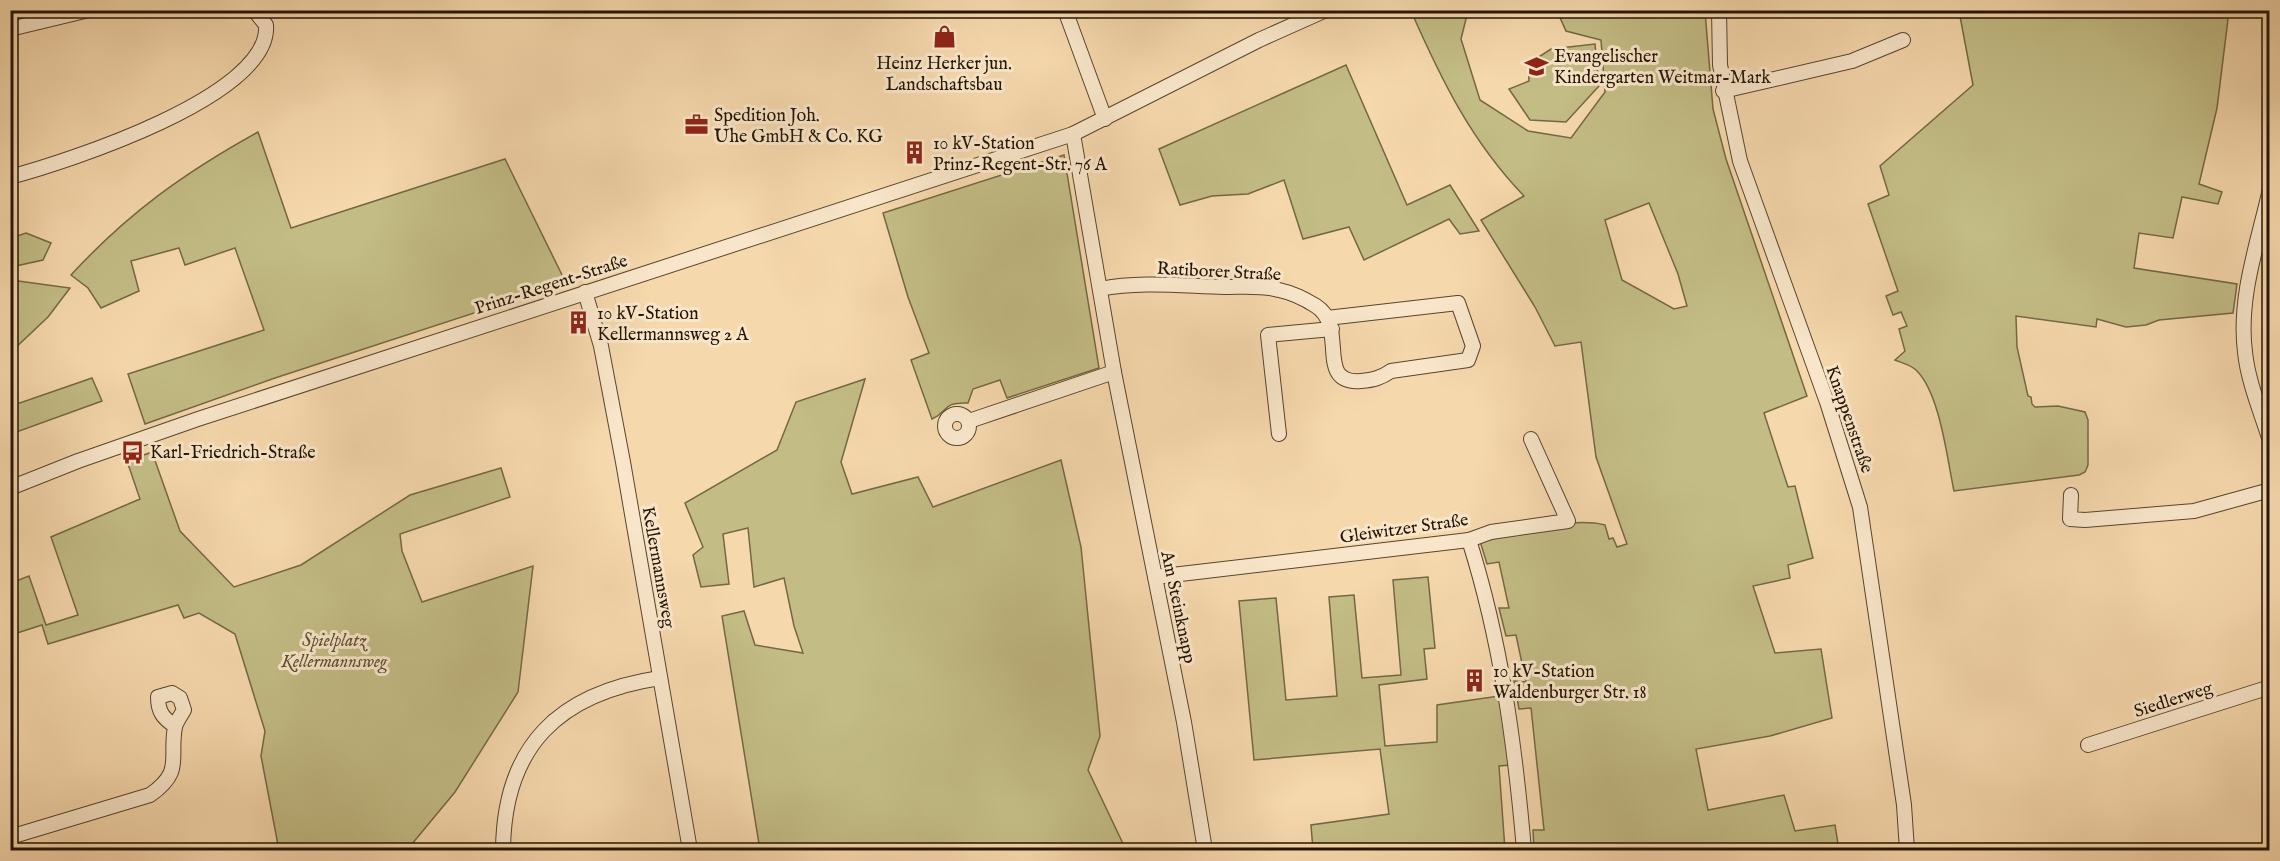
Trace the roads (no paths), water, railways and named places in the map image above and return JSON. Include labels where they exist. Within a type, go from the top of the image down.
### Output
[{"type":"street","points":[[10,29],[89,10]]},
{"type":"street","points":[[10,177],[131,138],[216,90],[242,70],[265,43],[266,25],[254,10]]},
{"type":"street","points":[[1065,10],[1105,119]]},
{"type":"street","name":"Prinz-Regent-Straße","points":[[10,488],[78,461],[187,423],[1073,134],[1259,40],[1326,10]]},
{"type":"street","name":"Knappenstraße","points":[[1719,10],[1723,91],[1740,161],[1827,402],[1860,507],[1904,805],[1907,850]]},
{"type":"street","points":[[1723,91],[1852,62],[1903,40]]},
{"type":"street","name":"Am Steinknapp","points":[[1073,134],[1114,372],[1184,722],[1204,850]]},
{"type":"street","points":[[2269,198],[2243,316],[2245,355],[2266,417],[2270,441]]},
{"type":"street","name":"Ratiborer Straße","points":[[1100,289],[1121,286],[1276,289],[1308,301],[1321,309],[1330,323]]},
{"type":"street","name":"Kellermannsweg","points":[[585,292],[601,346],[690,850]]},
{"type":"street","points":[[1279,434],[1269,335],[1330,323],[1458,303],[1473,346],[1468,360],[1391,371],[1382,378],[1351,382],[1343,380],[1336,373],[1330,323]]},
{"type":"street","points":[[969,421],[1114,372]]},
{"type":"street","name":"Gleiwitzer Straße","points":[[1155,577],[1469,540],[1491,532],[1568,521],[1531,439]]},
{"type":"street","points":[[2071,495],[2070,519],[2085,520],[2159,516],[2194,511],[2270,490]]},
{"type":"street","points":[[1469,540],[1486,597],[1509,705],[1524,850]]},
{"type":"street","points":[[503,850],[506,808],[513,783],[530,749],[552,720],[590,698],[642,681],[660,678]]},
{"type":"street","name":"Siedlerweg","points":[[2088,745],[2270,687]]},
{"type":"street","points":[[10,837],[150,795],[164,783],[172,771],[175,760],[175,726]]},
{"type":"place","name":"Heinz Herker jun. Landschaftsbau","points":[[944,37]]},
{"type":"place","name":"Evangelischer Kindergarten Weitmar-Mark","points":[[1536,66]]},
{"type":"place","name":"Spedition Joh. Uhe GmbH & Co. KG","points":[[696,125]]},
{"type":"place","name":"10 kV-Station Prinz-Regent-Str. 76 A","points":[[915,153]]},
{"type":"place","name":"10 kV-Station Kellermannsweg 2 A","points":[[579,323]]},
{"type":"place","name":"Karl-Friedrich-Straße","points":[[132,452]]},
{"type":"place","name":"10 kV-Station Waldenburger Str. 18","points":[[1475,681]]},
{"type":"park label","name":"Spielplatz Kellermannsweg","points":[[334,650]]}]
